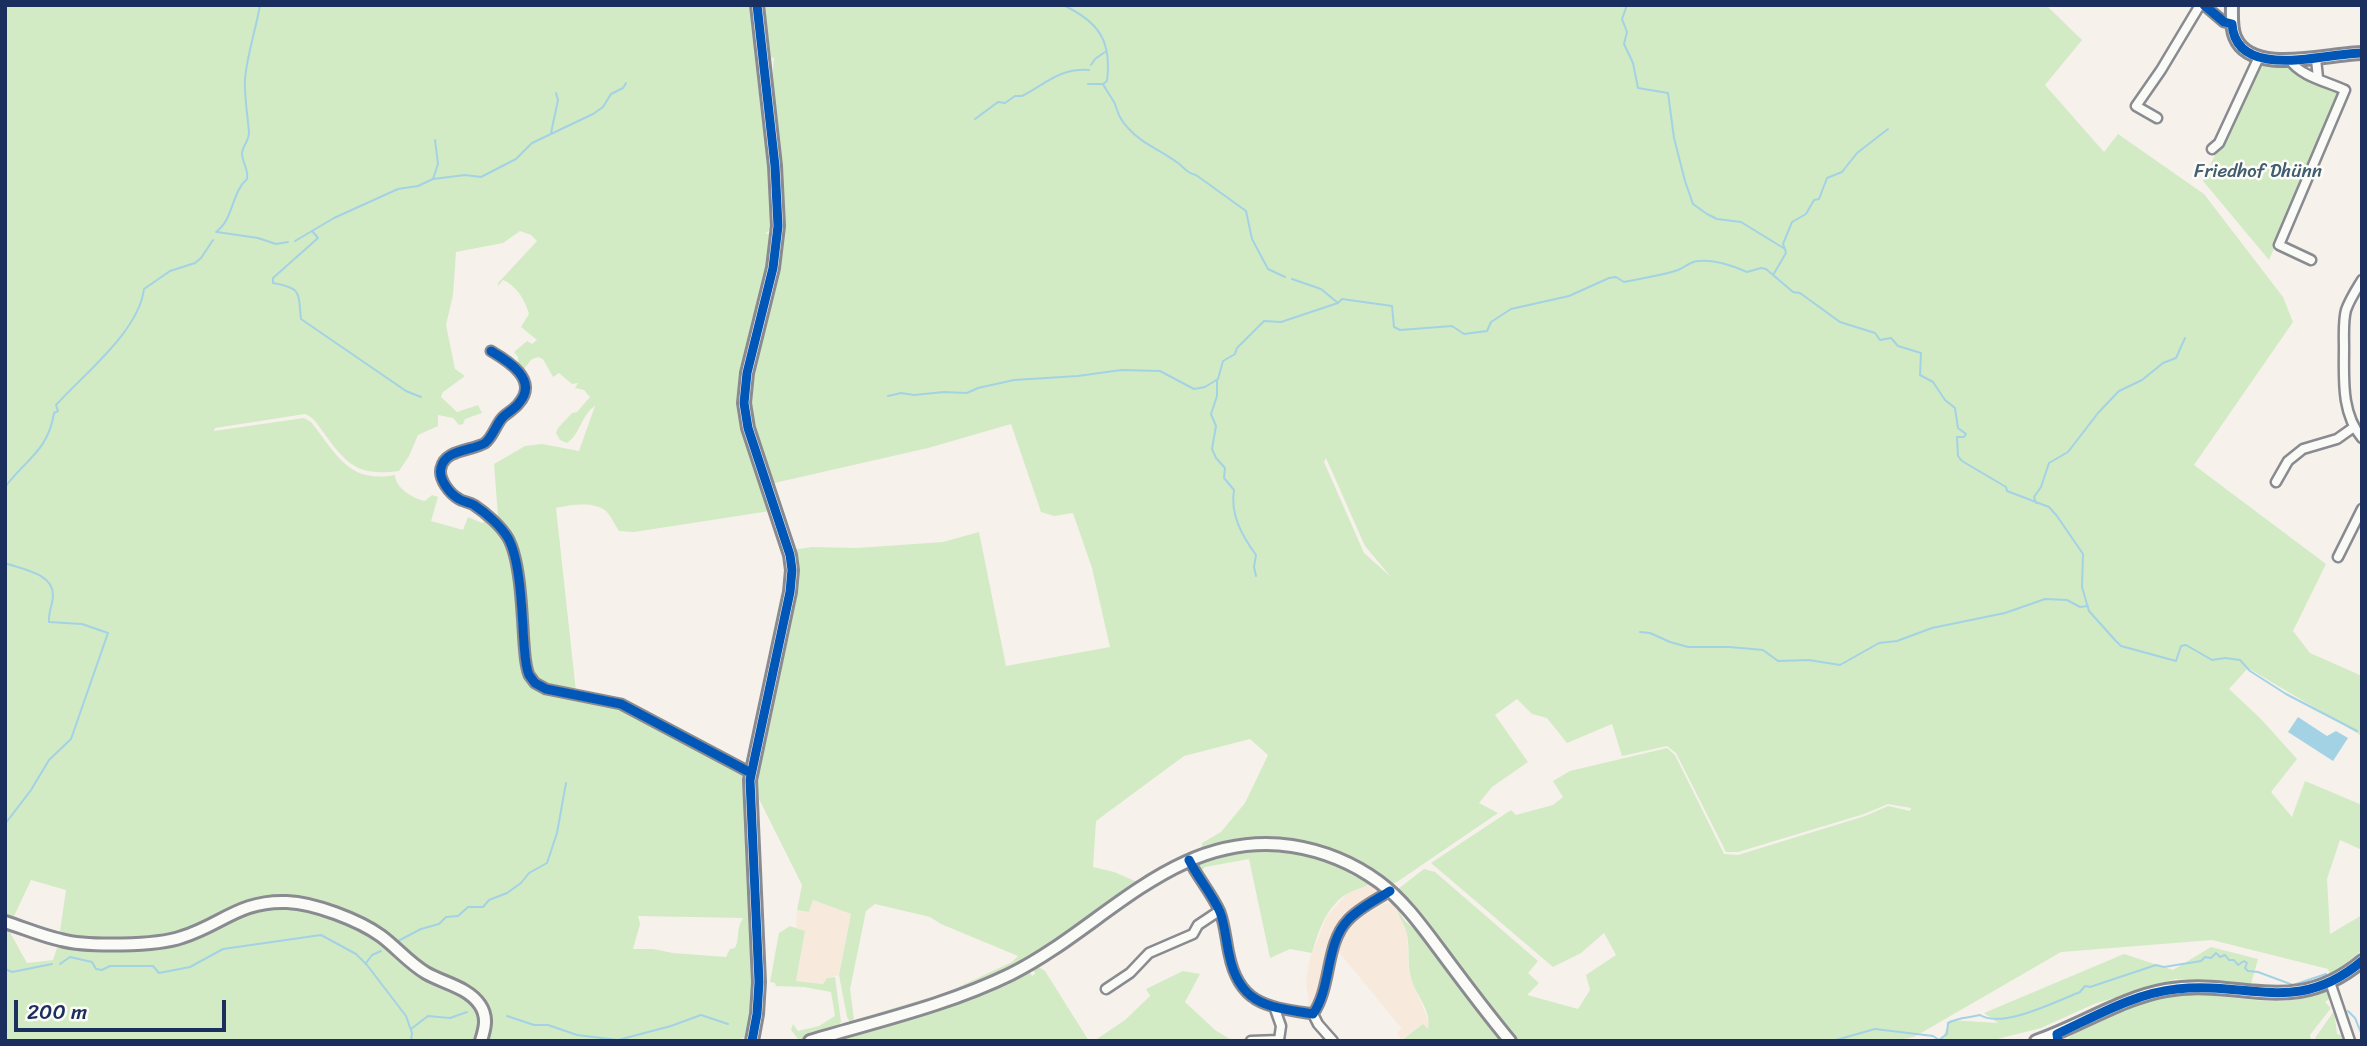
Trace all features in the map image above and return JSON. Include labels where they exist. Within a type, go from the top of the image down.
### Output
[{"type":"main road","points":[[752,1041],[759,982],[751,841],[751,773],[790,592],[792,570],[788,547],[748,428],[744,403],[747,373],[775,257],[778,226],[775,166],[757,5]]},
{"type":"main road","points":[[2232,5],[2233,34],[2240,46],[2259,57],[2316,59],[2362,53]]},
{"type":"main road","points":[[810,1041],[961,995],[1009,975],[1054,949],[1147,883],[1189,860],[1244,845],[1272,844],[1329,855],[1360,869],[1390,891],[1416,919],[1510,1041]]},
{"type":"main road","points":[[5,922],[73,943],[153,942],[184,937],[230,914],[260,904],[302,904],[370,928],[418,968],[470,995],[479,1004],[484,1015],[485,1025],[481,1041]]},
{"type":"main road","points":[[2036,1041],[2057,1037],[2133,1001],[2163,991],[2204,988],[2288,994],[2310,990],[2330,982],[2362,961]]},
{"type":"street","points":[[2157,118],[2136,106],[2202,5],[2224,22],[2232,24]]},
{"type":"street","points":[[2213,149],[2217,147],[2259,57]]},
{"type":"street","points":[[2316,59],[2318,78]]},
{"type":"street","points":[[2290,60],[2297,68],[2345,89],[2278,245],[2311,260]]},
{"type":"street","points":[[2362,280],[2350,299],[2345,317],[2343,364],[2347,409],[2362,438]]},
{"type":"street","points":[[491,351],[511,363],[520,373],[525,387],[523,398],[500,420],[488,440],[477,447],[455,453],[445,461],[441,475],[444,484],[459,499],[472,504],[489,517],[511,543],[516,564],[529,675],[535,683],[546,689],[621,704],[751,773]]},
{"type":"street","points":[[2276,482],[2288,461],[2303,449],[2337,439],[2354,427]]},
{"type":"street","points":[[2338,557],[2362,509]]},
{"type":"street","points":[[1189,860],[1219,911],[1232,970],[1238,982],[1250,997],[1275,1009],[1312,1014]]},
{"type":"street","points":[[1312,1014],[1321,995],[1342,928],[1357,912],[1390,891]]},
{"type":"street","points":[[1107,989],[1130,973],[1149,953],[1193,934],[1198,925],[1219,911]]},
{"type":"street","points":[[2330,982],[2350,1041]]},
{"type":"street","points":[[1251,1041],[1279,1040],[1281,1026],[1275,1009]]},
{"type":"street","points":[[1312,1014],[1333,1041]]},
{"type":"shaded area","points":[[1371,883],[1376,893],[1344,918],[1337,928],[1317,997],[1313,1007],[1306,1010],[1309,1002],[1306,982],[1310,958],[1327,916],[1347,894]]},
{"type":"shaded area","points":[[813,900],[851,914],[839,975],[827,978],[823,984],[796,981],[805,931],[796,928],[797,910],[809,912]]},
{"type":"shaded area","points":[[1391,903],[1397,909],[1407,931],[1409,972],[1429,1022],[1428,1030],[1401,1039],[1397,1032],[1402,1029],[1338,951],[1342,935],[1353,922],[1383,904]]},
{"type":"green space","points":[[5,5],[754,5],[773,179],[773,227],[765,234],[774,233],[740,402],[746,434],[778,524],[788,569],[787,592],[750,761],[746,763],[785,591],[781,551],[770,511],[634,532],[619,531],[606,511],[595,506],[556,508],[576,692],[543,685],[531,674],[514,537],[495,519],[498,516],[494,464],[525,446],[542,444],[579,451],[595,406],[567,443],[560,440],[556,433],[558,428],[590,397],[584,390],[575,388],[578,383],[572,384],[559,373],[553,377],[543,359],[532,359],[522,371],[518,366],[518,357],[514,352],[527,341],[532,344],[537,340],[521,327],[529,314],[520,294],[503,280],[498,286],[498,283],[537,241],[531,235],[520,231],[503,243],[456,252],[453,295],[446,325],[455,369],[465,376],[443,392],[441,397],[457,412],[478,405],[482,413],[465,419],[463,424],[459,425],[453,418],[438,415],[438,426],[418,435],[399,471],[372,472],[352,465],[314,420],[305,414],[215,428],[214,431],[304,418],[311,422],[336,455],[354,470],[379,477],[395,475],[402,488],[421,500],[425,501],[432,495],[438,497],[431,521],[463,530],[468,517],[482,523],[488,519],[502,532],[511,550],[525,673],[530,681],[546,691],[620,706],[743,772],[747,783],[755,1002],[751,1030],[745,1037],[735,1041],[5,1041]],"holes":[[[31,880],[66,890],[58,945],[53,960],[27,963],[8,929]],[[638,916],[742,918],[743,919],[735,948],[730,949],[726,957],[633,949],[640,924]]]},
{"type":"green space","points":[[761,5],[2046,5],[2082,40],[2045,85],[2104,152],[2118,134],[2204,194],[2283,297],[2293,322],[2194,465],[2326,564],[2293,631],[2310,653],[2362,676],[2362,736],[2248,668],[2229,689],[2297,759],[2271,792],[2292,817],[2305,781],[2362,805],[2362,850],[2340,840],[2327,879],[2330,934],[2362,915],[2362,950],[2331,976],[2328,969],[2212,940],[2061,952],[1914,1037],[1893,1041],[1518,1041],[1415,906],[1398,889],[1424,869],[1435,872],[1538,961],[1528,973],[1539,983],[1527,995],[1578,1009],[1590,990],[1586,975],[1616,955],[1604,933],[1581,953],[1553,967],[1431,863],[1511,810],[1516,815],[1553,805],[1563,797],[1553,781],[1570,771],[1667,748],[1675,755],[1724,854],[1738,855],[1865,816],[1888,806],[1910,811],[1911,808],[1888,804],[1864,814],[1738,852],[1726,852],[1676,753],[1667,746],[1622,756],[1612,724],[1567,743],[1547,718],[1532,714],[1517,699],[1495,715],[1528,762],[1492,787],[1479,803],[1498,813],[1397,882],[1391,884],[1367,864],[1362,866],[1320,848],[1284,839],[1247,840],[1202,850],[1202,843],[1221,832],[1245,803],[1268,755],[1250,739],[1184,756],[1096,821],[1093,867],[1140,883],[1022,964],[963,990],[857,1023],[850,1022],[839,975],[851,914],[813,900],[809,912],[797,910],[802,885],[753,787],[792,550],[943,542],[979,532],[1006,666],[1110,647],[1092,568],[1073,513],[1054,516],[1041,512],[1011,424],[928,448],[770,484],[752,431],[748,390],[778,261],[771,88],[774,58],[767,57]],"holes":[[[1326,458],[1365,546],[1391,577],[1364,553],[1324,462]],[[875,904],[930,917],[1018,956],[1012,962],[948,992],[854,1020],[850,989],[866,911]]]},
{"type":"green space","name":"Friedhof Dhünn","points":[[2258,62],[2289,65],[2304,76],[2338,89],[2341,93],[2269,260],[2203,181]]},
{"type":"green space","points":[[1245,849],[1296,850],[1353,871],[1349,874],[1371,883],[1338,900],[1320,929],[1312,953],[1290,949],[1270,958],[1249,859],[1205,867],[1201,871],[1199,869],[1201,861],[1208,856]]},
{"type":"green space","points":[[1397,909],[1431,947],[1502,1041],[1401,1041],[1423,1024],[1428,1029],[1429,1022],[1426,1009],[1411,978],[1407,934]]},
{"type":"green space","points":[[790,926],[805,931],[796,981],[823,984],[827,978],[835,977],[841,1022],[836,1029],[799,1040],[791,1030],[793,1024],[798,1031],[819,1026],[835,1016],[831,992],[776,986],[770,982],[779,933]]},
{"type":"green space","points":[[2211,947],[2258,959],[2251,984],[2175,979],[2094,1004],[2041,1028],[1989,1041],[1942,1039],[1950,1020],[1998,1023],[1984,1013],[2124,954],[2173,970]]},
{"type":"green space","points":[[1039,967],[1045,971],[1089,1041],[836,1041],[968,1000],[1030,972],[1032,976],[1035,974],[1034,970]]},
{"type":"green space","points":[[1183,971],[1200,974],[1185,1002],[1215,1030],[1233,1041],[1094,1041],[1125,1020],[1150,996],[1146,989]]},
{"type":"green space","points":[[2327,991],[2330,995],[2325,1002],[2331,1008],[2310,1035],[2311,1041],[2065,1041],[2072,1035],[2126,1010],[2169,997],[2206,995],[2281,1001],[2301,999]]},
{"type":"green space","points":[[2334,1011],[2337,1034],[2344,1036],[2346,1041],[2316,1041],[2315,1038]]},
{"type":"water","points":[[2298,717],[2327,736],[2336,731],[2348,738],[2333,761],[2288,732]]},
{"type":"waterway","points":[[216,232],[222,227],[238,191],[247,179],[242,153],[249,133],[245,79],[260,5]]},
{"type":"waterway","points":[[1063,5],[1086,18],[1100,34],[1105,44],[1108,67],[1107,81],[1103,84],[1125,125],[1133,134],[1172,158],[1246,211],[1252,239],[1268,269],[1285,277]]},
{"type":"waterway","points":[[1627,5],[1622,19],[1627,32],[1624,44],[1633,63],[1638,88],[1668,93],[1674,138],[1693,204],[1717,219],[1741,222],[1785,249],[1786,253],[1773,275]]},
{"type":"waterway","points":[[1091,65],[1105,52]]},
{"type":"waterway","points":[[975,119],[998,102],[1005,103],[1015,96],[1022,96],[1054,77],[1070,71],[1089,70]]},
{"type":"waterway","points":[[295,241],[334,218],[398,189],[418,186],[433,179],[465,175],[481,177],[516,159],[532,143],[593,114],[603,107],[611,94],[623,88],[626,83]]},
{"type":"waterway","points":[[1088,84],[1103,84]]},
{"type":"waterway","points":[[551,133],[558,100],[556,93]]},
{"type":"waterway","points":[[1785,249],[1783,244],[1792,222],[1806,214],[1814,200],[1819,199],[1827,178],[1842,172],[1857,153],[1888,129]]},
{"type":"waterway","points":[[433,179],[438,164],[435,140]]},
{"type":"waterway","points":[[217,232],[258,238],[276,244],[288,242]]},
{"type":"waterway","points":[[313,232],[318,238],[273,278],[273,283],[294,289],[301,319],[406,391],[421,397]]},
{"type":"waterway","points":[[5,487],[47,437],[54,413],[58,411],[56,405],[121,336],[140,305],[144,289],[170,271],[195,263],[213,240]]},
{"type":"waterway","points":[[1292,279],[1321,289],[1338,303],[1342,299],[1392,306],[1394,327],[1400,330],[1452,326],[1464,334],[1487,331],[1491,322],[1511,309],[1569,296],[1609,278],[1616,277],[1624,282],[1671,272],[1693,262],[1705,261],[1747,272],[1766,269],[1793,292],[1800,293],[1840,322],[1875,333],[1880,340],[1891,338],[1898,346],[1921,353],[1920,375],[1933,382],[1945,400],[1955,408],[1958,428],[1966,434],[1964,437],[1957,437],[1958,456],[2006,487],[2007,491],[2049,507],[2057,516],[2083,554],[2082,587],[2089,611],[2121,646],[2176,661],[2181,646],[2186,645],[2212,660],[2240,660],[2250,671],[2286,694],[2357,731]]},
{"type":"waterway","points":[[888,396],[901,393],[967,393],[1014,380],[1121,370],[1160,371],[1194,389],[1205,387],[1218,379],[1223,361],[1235,354],[1237,348],[1264,321],[1281,322],[1338,303]]},
{"type":"waterway","points":[[2036,503],[2034,497],[2041,487],[2049,463],[2068,452],[2119,391],[2142,380],[2163,363],[2176,358],[2185,338]]},
{"type":"waterway","points":[[1217,381],[1217,396],[1211,414],[1216,426],[1212,449],[1225,468],[1224,478],[1234,490],[1234,508],[1238,524],[1256,555],[1256,576]]},
{"type":"waterway","points":[[5,563],[35,573],[48,582],[53,595],[49,622],[82,624],[108,633],[71,739],[49,760],[31,790],[5,824]]},
{"type":"waterway","points":[[1640,632],[1688,647],[1763,650],[1778,661],[1809,660],[1840,665],[1879,643],[1897,641],[1932,628],[2005,613],[2045,599],[2067,600],[2080,607],[2088,606]]},
{"type":"waterway","points":[[398,941],[421,929],[439,924],[446,917],[458,916],[468,907],[483,907],[489,900],[507,893],[529,873],[547,863],[557,833],[566,783]]},
{"type":"waterway","points":[[60,964],[70,957],[92,962],[96,969],[102,970],[110,966],[153,966],[159,973],[190,967],[223,949],[321,935],[356,954],[367,965],[406,1016],[412,1033],[411,1041]]},
{"type":"waterway","points":[[366,963],[372,955],[381,951]]},
{"type":"waterway","points":[[1822,1041],[1836,1040],[1875,1029],[1933,1036],[1939,1040],[1947,1034],[1948,1023],[1956,1020],[1980,1015],[2002,1019],[2015,1016],[2080,992],[2085,986],[2090,987],[2156,965],[2164,967],[2201,961],[2216,953],[2220,957],[2225,955],[2238,965],[2244,961],[2248,971],[2293,985],[2326,974]]},
{"type":"waterway","points":[[5,969],[12,972],[52,964]]},
{"type":"waterway","points":[[2348,1011],[2355,1018],[2362,1035]]},
{"type":"waterway","points":[[411,1029],[428,1016],[450,1018],[467,1012]]},
{"type":"waterway","points":[[507,1016],[577,1035],[618,1040],[701,1015],[728,1024]]},
{"type":"cycle path","points":[[752,1041],[759,982],[750,780],[790,592],[792,570],[790,555],[748,428],[744,403],[747,373],[773,268],[778,226],[775,166],[757,5]]},
{"type":"cycle path","points":[[2204,5],[2224,22],[2232,24],[2237,42],[2249,53],[2265,59],[2306,59],[2362,53]]},
{"type":"cycle path","points":[[491,351],[519,372],[525,387],[524,395],[505,415],[485,443],[448,457],[441,472],[443,481],[452,494],[483,512],[508,538],[516,560],[525,660],[529,675],[535,683],[546,689],[621,704],[751,773]]},
{"type":"cycle path","points":[[1189,860],[1220,912],[1234,971],[1248,994],[1269,1005],[1313,1014],[1319,1003],[1341,930],[1357,912],[1390,891]]},
{"type":"cycle path","points":[[2058,1041],[2057,1034],[2115,1007],[2161,991],[2203,988],[2294,992],[2338,978],[2362,961]]}]
